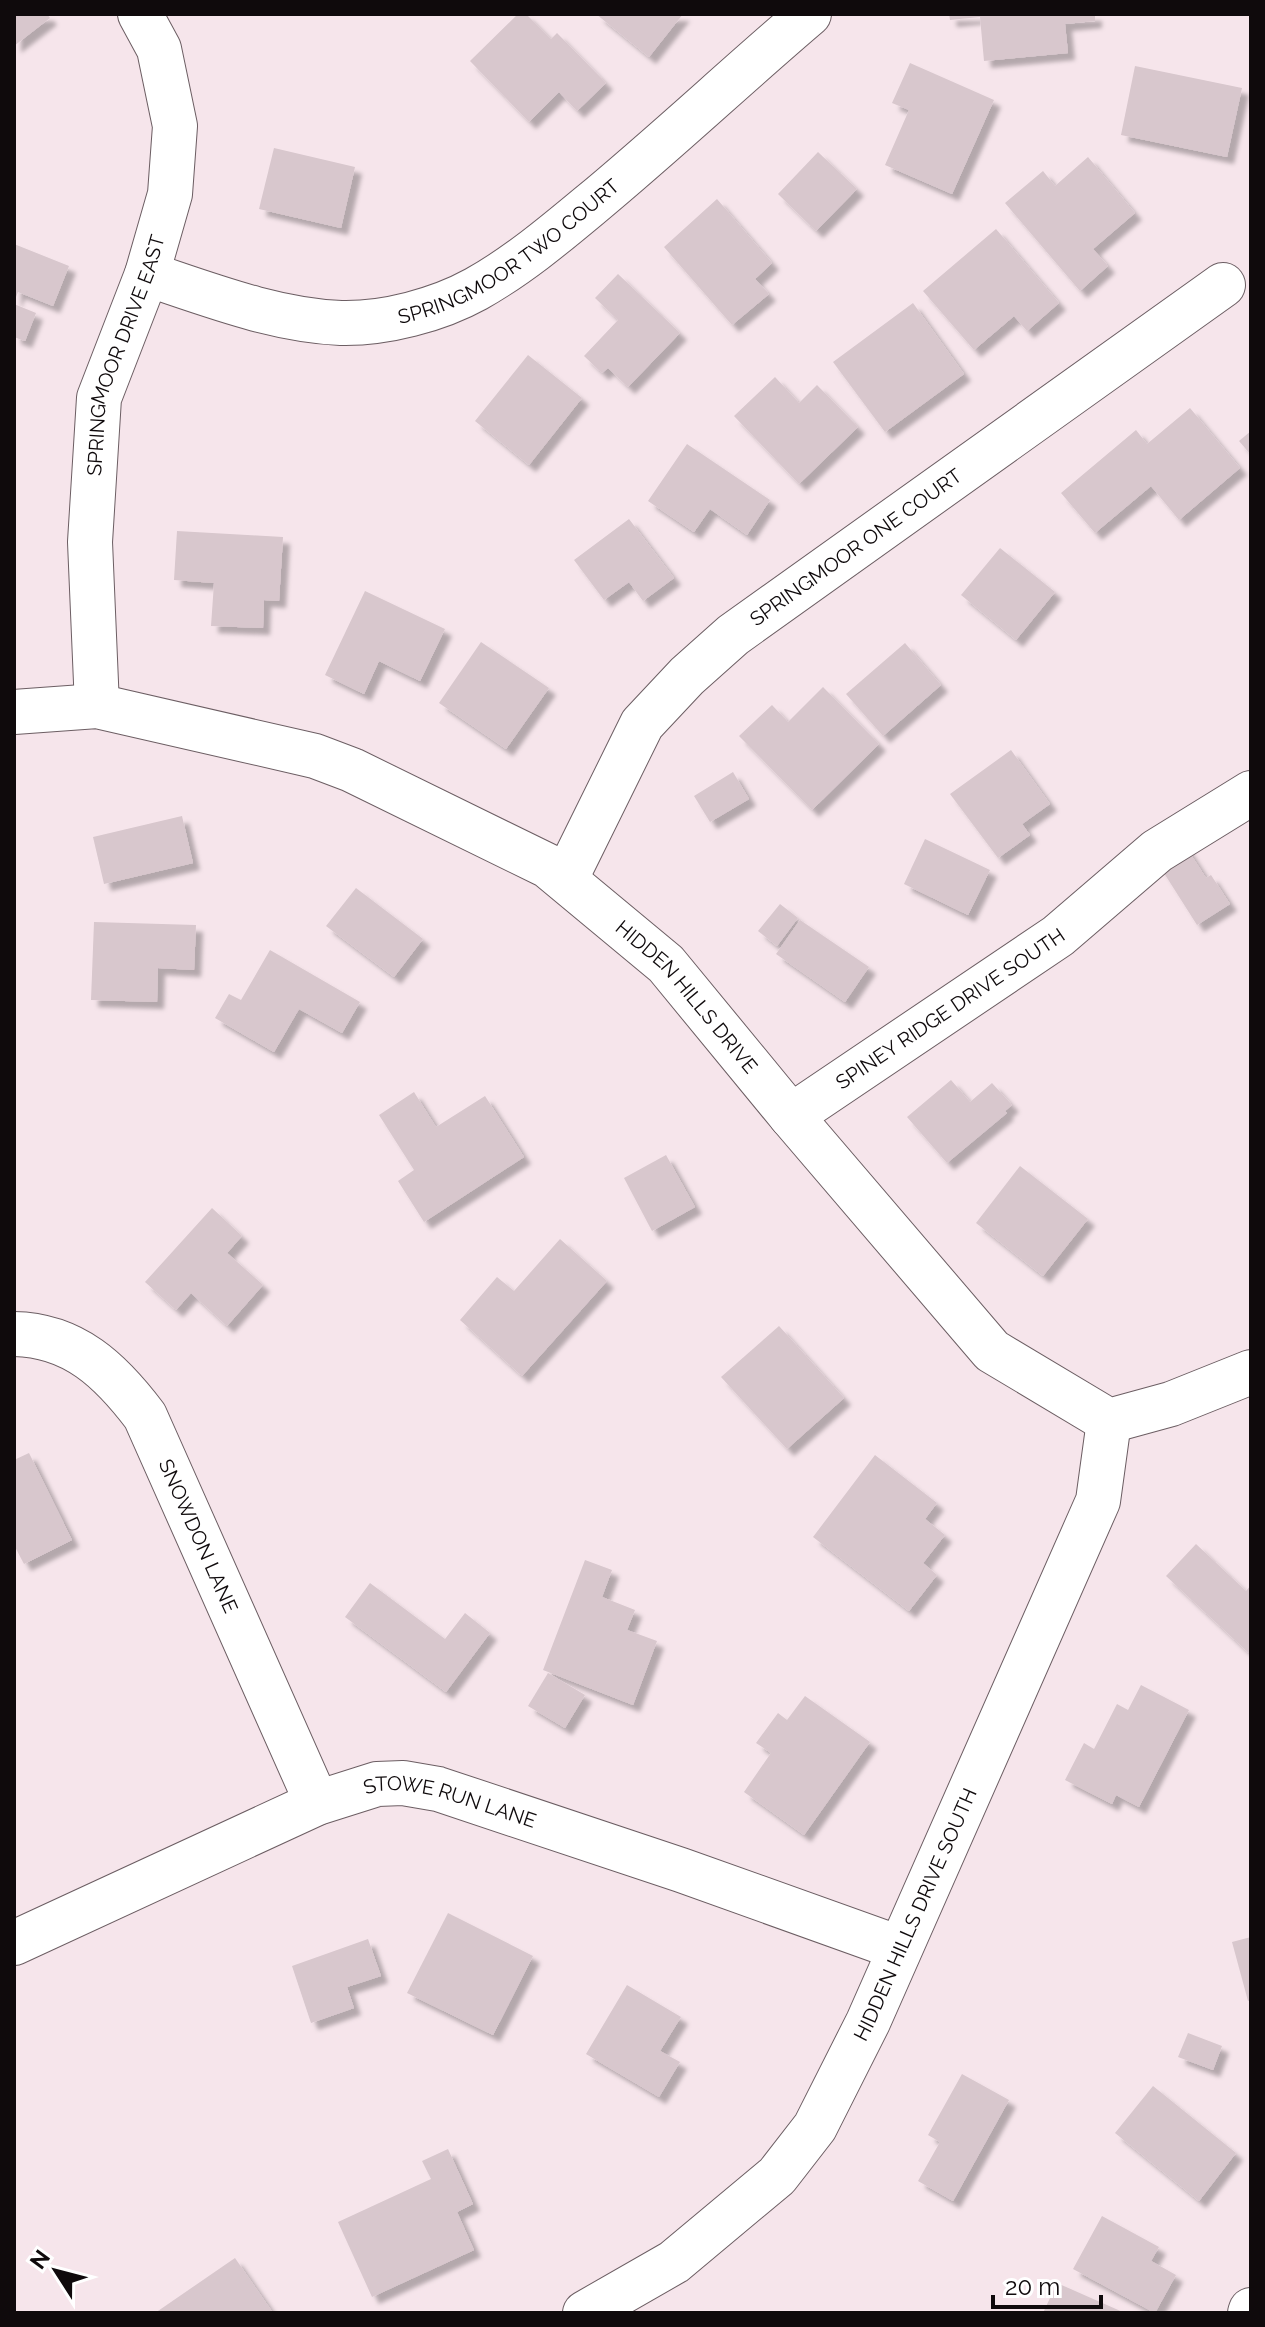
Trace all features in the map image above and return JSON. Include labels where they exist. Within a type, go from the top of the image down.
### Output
[{"type":"street","name":"SPRINGMOOR DRIVE EAST","points":[[97,706],[90,542],[99,398],[147,274],[170,194],[175,126],[159,49],[140,14]]},
{"type":"street","name":"SPRINGMOOR TWO COURT","points":[[147,274],[248,308],[342,323],[382,320],[432,307],[475,290],[532,253],[809,14]]},
{"type":"street","name":"SPRINGMOOR ONE COURT","points":[[566,878],[642,724],[687,676],[733,635],[1223,285]]},
{"type":"street","name":"HIDDEN HILLS DRIVE","points":[[14,712],[97,706],[315,756],[352,770],[548,866],[666,964],[992,1351],[1109,1421]]},
{"type":"street","name":"SPINEY RIDGE DRIVE SOUTH","points":[[791,1116],[1058,936],[1157,851],[1251,793]]},
{"type":"street","name":"SNOWDON LANE","points":[[14,1334],[31,1334],[66,1343],[91,1357],[121,1385],[145,1416],[317,1803]]},
{"type":"street","points":[[1109,1421],[1171,1404],[1251,1372]]},
{"type":"street","name":"HIDDEN HILLS DRIVE SOUTH","points":[[585,2313],[674,2262],[777,2176],[815,2127],[868,2022],[1098,1501],[1109,1421]]},
{"type":"street","name":"STOWE RUN LANE","points":[[14,1943],[317,1803],[377,1784],[403,1783],[438,1789],[681,1870],[899,1948]]},
{"type":"building","points":[[14,14],[47,14],[50,18],[14,46]]},
{"type":"building","points":[[518,14],[526,14],[551,39],[557,33],[606,83],[577,111],[559,92],[529,122],[470,61]]},
{"type":"building","points":[[596,14],[683,14],[649,57]]},
{"type":"building","points":[[949,14],[1095,14],[1095,21],[1065,24],[1068,53],[984,61],[980,17],[950,20]]},
{"type":"building","points":[[910,63],[994,100],[952,194],[885,165],[909,110],[892,103]]},
{"type":"building","points":[[1135,66],[1242,88],[1227,157],[1121,135]]},
{"type":"building","points":[[274,148],[355,167],[341,228],[259,209]]},
{"type":"building","points":[[818,152],[857,189],[816,231],[778,194]]},
{"type":"building","points":[[1088,157],[1135,213],[1093,249],[1108,266],[1080,291],[1005,203],[1043,171],[1055,186]]},
{"type":"building","points":[[717,199],[772,263],[755,279],[769,294],[732,325],[664,247]]},
{"type":"building","points":[[996,229],[1059,303],[1027,331],[1014,316],[974,350],[923,291]]},
{"type":"building","points":[[14,244],[69,266],[53,306],[18,292],[14,302]]},
{"type":"building","points":[[618,274],[680,333],[628,387],[608,368],[602,373],[584,356],[618,320],[595,298]]},
{"type":"building","points":[[913,303],[964,374],[885,432],[833,362]]},
{"type":"building","points":[[14,304],[36,313],[25,341],[14,337]]},
{"type":"building","points":[[528,355],[582,398],[529,465],[475,421]]},
{"type":"building","points":[[775,377],[799,403],[817,385],[858,427],[799,484],[734,416]]},
{"type":"building","points":[[1190,408],[1240,468],[1179,520],[1151,486],[1095,533],[1061,493],[1136,430],[1147,444]]},
{"type":"building","points":[[1251,431],[1251,455],[1239,441]]},
{"type":"building","points":[[687,444],[770,500],[747,535],[710,509],[694,532],[648,501]]},
{"type":"building","points":[[629,519],[674,578],[643,601],[629,582],[604,600],[574,560]]},
{"type":"building","points":[[177,531],[283,537],[279,601],[264,600],[263,628],[211,626],[214,583],[174,580]]},
{"type":"building","points":[[1000,548],[1055,592],[1016,640],[961,595]]},
{"type":"building","points":[[365,591],[445,629],[420,681],[379,661],[364,694],[325,675]]},
{"type":"building","points":[[481,642],[549,688],[506,749],[439,703]]},
{"type":"building","points":[[905,643],[941,685],[883,736],[846,694]]},
{"type":"building","points":[[823,687],[879,744],[812,810],[739,736],[772,705],[788,722]]},
{"type":"building","points":[[1011,750],[1050,804],[1022,824],[1030,835],[998,858],[950,794]]},
{"type":"building","points":[[733,772],[749,799],[710,822],[694,796]]},
{"type":"building","points":[[182,816],[193,863],[104,884],[93,837]]},
{"type":"building","points":[[925,839],[990,870],[968,915],[904,884]]},
{"type":"building","points":[[1184,844],[1206,878],[1211,875],[1230,904],[1197,925],[1157,862]]},
{"type":"building","points":[[356,888],[423,939],[394,977],[326,926]]},
{"type":"building","points":[[780,904],[798,918],[777,946],[758,931]]},
{"type":"building","points":[[800,920],[869,967],[845,1002],[776,954]]},
{"type":"building","points":[[94,922],[196,925],[194,970],[158,968],[157,1002],[91,1000]]},
{"type":"building","points":[[270,950],[360,1002],[342,1033],[299,1009],[274,1052],[215,1018],[229,994],[241,1000]]},
{"type":"building","points":[[951,1080],[970,1102],[992,1083],[1012,1105],[1005,1111],[1007,1113],[947,1163],[907,1117]]},
{"type":"building","points":[[414,1092],[436,1127],[485,1096],[524,1157],[424,1222],[398,1181],[414,1170],[379,1115]]},
{"type":"building","points":[[666,1155],[695,1207],[652,1231],[624,1178]]},
{"type":"building","points":[[1020,1166],[1088,1219],[1043,1276],[976,1223]]},
{"type":"building","points":[[212,1208],[242,1236],[227,1253],[263,1285],[227,1326],[191,1293],[176,1310],[145,1282]]},
{"type":"building","points":[[560,1239],[607,1281],[522,1376],[460,1320],[497,1277],[514,1291]]},
{"type":"building","points":[[779,1326],[844,1398],[787,1449],[721,1377]]},
{"type":"building","points":[[29,1453],[72,1540],[24,1564],[14,1545],[14,1460]]},
{"type":"building","points":[[875,1455],[937,1503],[925,1519],[945,1535],[923,1563],[937,1575],[909,1611],[813,1537]]},
{"type":"building","points":[[1196,1544],[1246,1591],[1251,1585],[1251,1655],[1166,1576]]},
{"type":"building","points":[[585,1560],[612,1570],[602,1597],[635,1610],[627,1630],[657,1641],[633,1705],[543,1670]]},
{"type":"building","points":[[370,1583],[445,1639],[465,1613],[490,1633],[446,1692],[345,1617]]},
{"type":"building","points":[[548,1673],[585,1695],[565,1728],[528,1706]]},
{"type":"building","points":[[1141,1685],[1189,1710],[1139,1807],[1116,1795],[1112,1804],[1065,1780],[1084,1743],[1094,1749],[1117,1704],[1128,1710]]},
{"type":"building","points":[[805,1696],[870,1742],[804,1835],[744,1792],[771,1753],[756,1743],[778,1713],[787,1720]]},
{"type":"building","points":[[448,1913],[533,1956],[493,2035],[407,1993]]},
{"type":"building","points":[[1251,1937],[1251,2000],[1248,2001],[1232,1942]]},
{"type":"building","points":[[368,1939],[381,1976],[347,1987],[354,2008],[311,2023],[292,1966]]},
{"type":"building","points":[[627,1985],[681,2017],[660,2051],[680,2062],[659,2097],[586,2054]]},
{"type":"building","points":[[1188,2033],[1222,2046],[1213,2070],[1178,2057]]},
{"type":"building","points":[[962,2074],[1009,2100],[953,2201],[918,2181],[940,2142],[928,2135]]},
{"type":"building","points":[[1153,2086],[1236,2153],[1199,2201],[1115,2133]]},
{"type":"building","points":[[448,2149],[473,2204],[457,2212],[474,2250],[372,2297],[338,2222],[431,2179],[422,2161]]},
{"type":"building","points":[[1102,2216],[1159,2247],[1151,2261],[1176,2275],[1155,2313],[1073,2269]]},
{"type":"building","points":[[235,2258],[273,2313],[155,2313]]},
{"type":"building","points":[[1057,2283],[1125,2313],[1043,2313]]}]
